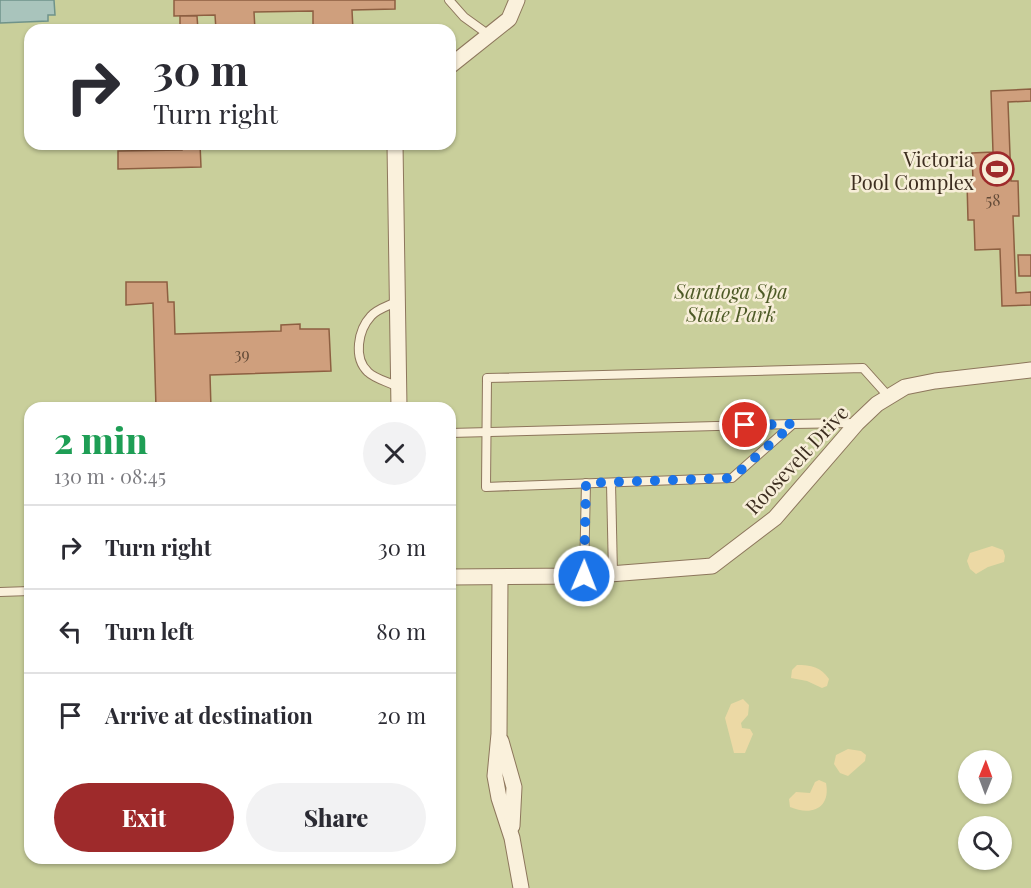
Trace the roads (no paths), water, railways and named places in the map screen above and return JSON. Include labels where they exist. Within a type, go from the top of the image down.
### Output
[{"type":"street","points":[[456,61],[509,19],[517,0]]},
{"type":"street","points":[[395,150],[399,402]]},
{"type":"street","name":"Roosevelt Drive","points":[[456,577],[584,576],[712,566],[775,518],[857,423],[905,387],[935,381],[1031,370]]},
{"type":"street","points":[[500,578],[499,734],[514,787],[512,838],[521,888]]},
{"type":"lane","points":[[449,0],[464,17],[489,35]]},
{"type":"lane","points":[[396,302],[372,314],[365,325],[358,345],[360,361],[369,374],[398,387]]},
{"type":"lane","points":[[793,424],[732,478],[486,487],[487,378],[863,368],[889,397]]},
{"type":"lane","points":[[456,433],[857,423]]},
{"type":"lane","points":[[584,576],[586,483]]},
{"type":"lane","points":[[611,483],[613,574]]},
{"type":"lane","points":[[0,592],[24,591]]},
{"type":"water","points":[[0,0],[54,0],[55,15],[48,15],[48,21],[0,23]]},
{"type":"place","name":"Victoria Pool Complex","points":[[997,169]]},
{"type":"park label","name":"Saratoga Spa State Park","points":[[731,302]]}]
